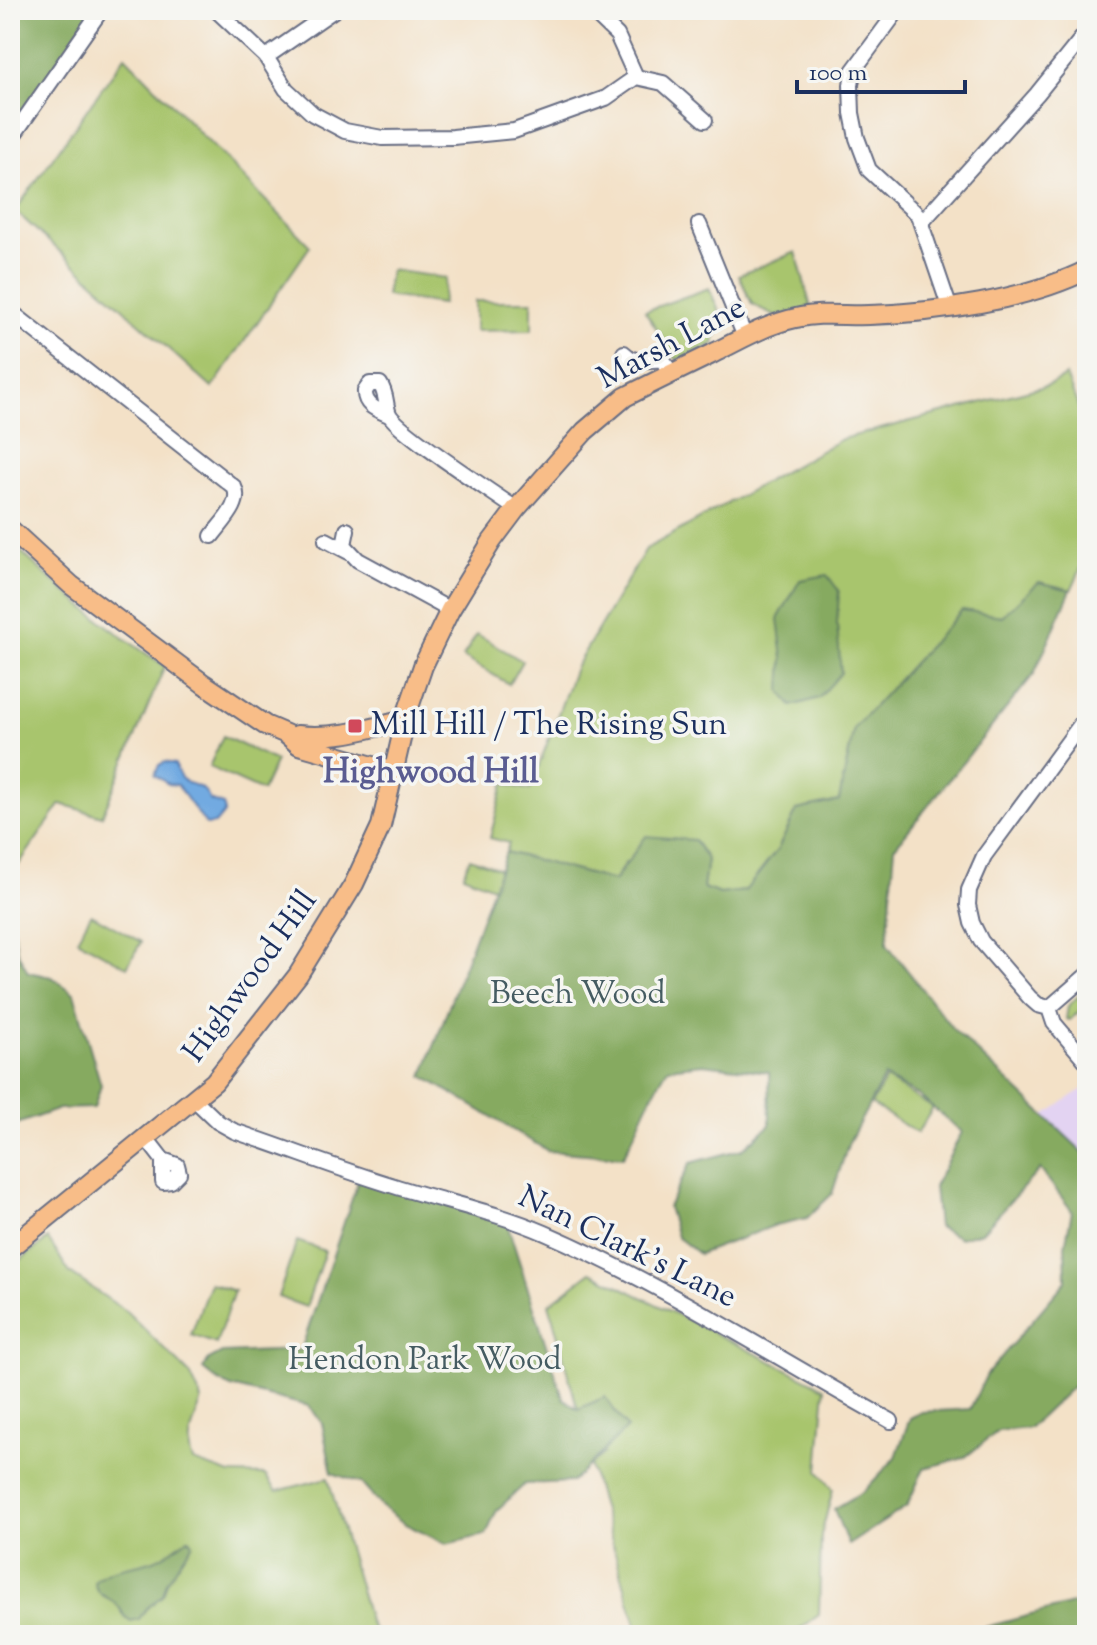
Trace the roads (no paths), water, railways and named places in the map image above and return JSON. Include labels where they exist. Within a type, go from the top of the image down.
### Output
[{"type":"main road","name":"Marsh Lane","points":[[394,772],[405,720],[423,666],[450,610],[492,541],[516,509],[609,408],[745,337],[794,318],[815,314],[869,315],[1029,293],[1087,270]]},
{"type":"main road","points":[[10,529],[71,585],[204,684],[265,725],[286,734],[299,745],[394,772]]},
{"type":"main road","points":[[286,734],[325,738],[405,720]]},
{"type":"main road","points":[[374,729],[399,742]]},
{"type":"main road","name":"Highwood Hill","points":[[10,1248],[195,1100],[232,1063],[315,951],[354,884],[381,826],[394,772]]},
{"type":"street","points":[[10,140],[101,10]]},
{"type":"street","points":[[216,10],[266,57],[286,89],[313,114],[345,131],[382,138],[453,137],[514,131],[606,98],[636,77],[663,83],[705,120]]},
{"type":"street","points":[[266,57],[334,10]]},
{"type":"street","points":[[591,10],[617,35],[636,77]]},
{"type":"street","points":[[898,10],[853,71],[852,113],[869,170],[918,215],[949,306]]},
{"type":"street","points":[[921,223],[1037,94],[1087,32]]},
{"type":"street","points":[[699,224],[745,337]]},
{"type":"street","points":[[10,311],[234,487],[237,501],[212,536]]},
{"type":"street","points":[[624,353],[630,360],[662,360],[672,373]]},
{"type":"street","points":[[389,415],[408,434],[516,509]]},
{"type":"street","points":[[347,530],[343,539],[349,552]]},
{"type":"street","points":[[326,540],[391,580],[450,610]]},
{"type":"street","points":[[1049,1008],[1038,1005],[1030,998],[981,941],[968,905],[969,890],[984,856],[1087,716]]},
{"type":"street","points":[[1049,1008],[1087,975]]},
{"type":"street","points":[[1049,1008],[1054,1023],[1087,1062]]},
{"type":"street","name":"Nan Clark's Lane","points":[[195,1100],[218,1122],[234,1131],[393,1186],[505,1217],[557,1239],[718,1321],[891,1421]]},
{"type":"street","points":[[146,1138],[163,1160]]},
{"type":"water","points":[[165,762],[175,764],[181,778],[201,788],[209,800],[223,805],[225,812],[215,824],[206,825],[177,785],[168,784],[155,775],[159,765]]},
{"type":"place","name":"Mill Hill / The Rising Sun","points":[[355,726]]},
{"type":"district","name":"Highwood Hill","points":[[431,773]]},
{"type":"park label","name":"Beech Wood","points":[[578,995]]},
{"type":"park label","name":"Hendon Park Wood","points":[[425,1361]]}]
